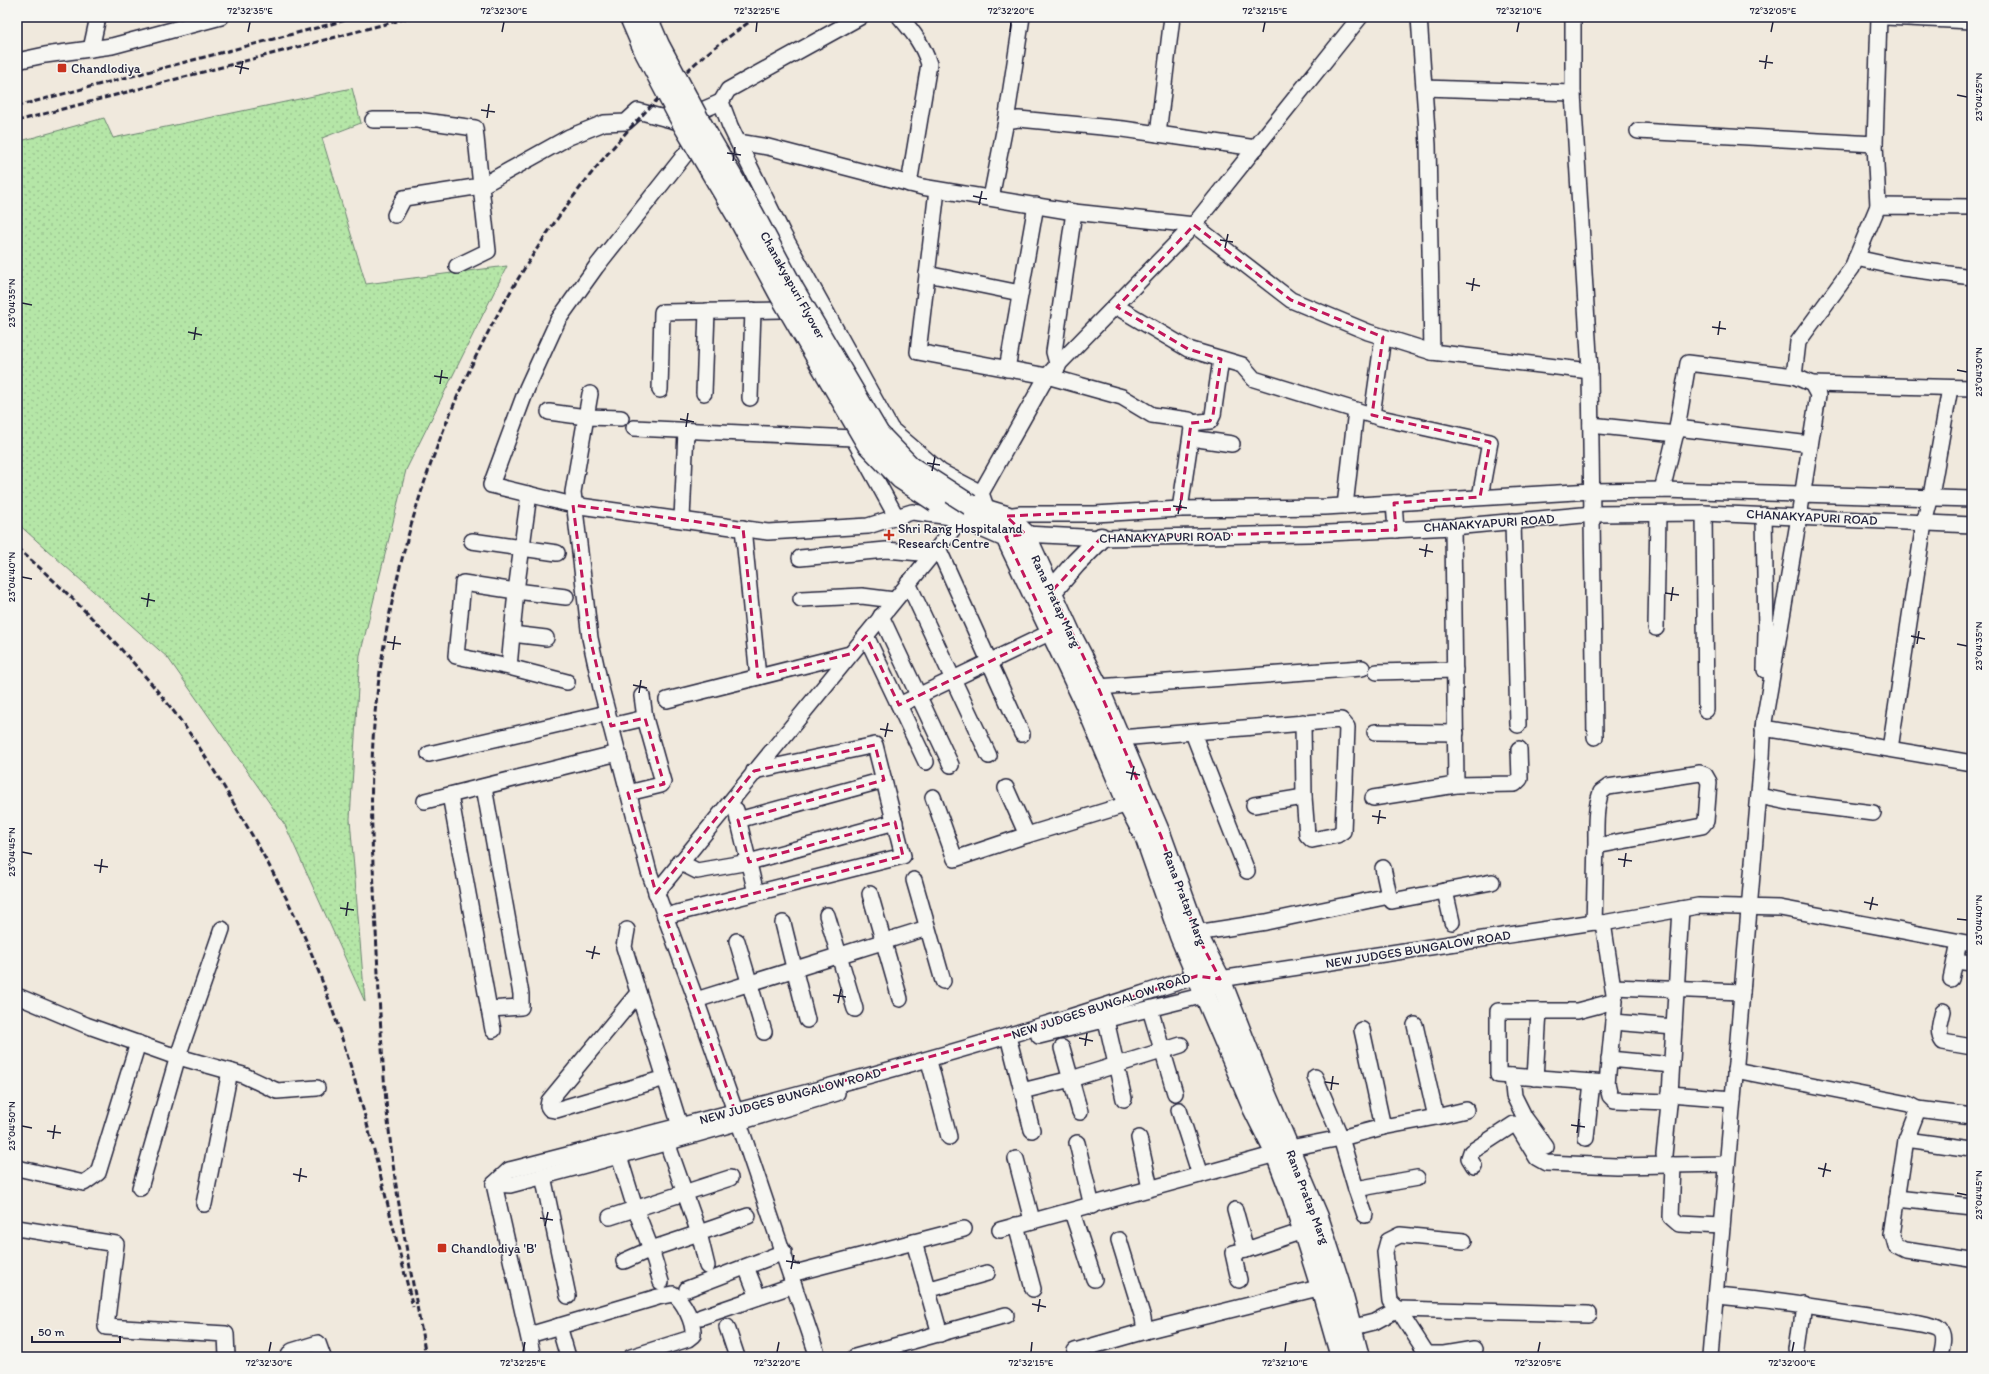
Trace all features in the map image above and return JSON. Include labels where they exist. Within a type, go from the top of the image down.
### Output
[{"type":"main road","name":"Chanakyapuri Flyover","points":[[630,17],[645,52],[684,126],[867,444],[901,479],[936,502],[975,507]]},
{"type":"main road","name":"Chanakyapuri Flyover","points":[[647,17],[698,118],[753,213],[793,288],[879,434],[911,467],[975,507]]},
{"type":"main road","name":"Rana Pratap Marg","points":[[975,507],[1006,516],[1006,534],[1087,707],[1128,804],[1145,836],[1180,936],[1252,1108],[1283,1151],[1318,1217],[1341,1357]]},
{"type":"main road","points":[[975,507],[1006,534]]},
{"type":"main road","name":"Rana Pratap Marg","points":[[1006,534],[1052,591],[1070,635],[1098,687],[1120,738],[1161,836],[1196,933],[1220,978],[1260,1081],[1283,1151],[1303,1231],[1350,1328],[1359,1357]]},
{"type":"main road","points":[[1052,591],[1076,562],[1101,538]]},
{"type":"street","points":[[90,49],[98,17]]},
{"type":"street","points":[[17,61],[45,55],[112,46],[221,17]]},
{"type":"street","points":[[394,215],[404,198],[481,186],[569,136],[604,123],[626,122],[638,111],[675,121],[721,102],[728,90],[860,17]]},
{"type":"street","points":[[900,17],[916,36],[925,52],[929,64],[909,184]]},
{"type":"street","points":[[990,198],[1006,121],[1022,17]]},
{"type":"street","points":[[1158,134],[1172,17]]},
{"type":"street","points":[[656,893],[679,862],[908,583],[975,507],[1052,372],[1117,307],[1194,225],[1360,17]]},
{"type":"street","points":[[1419,17],[1428,145],[1432,352]]},
{"type":"street","points":[[1573,17],[1573,93],[1590,371],[1595,737]]},
{"type":"street","points":[[1794,376],[1798,342],[1852,268],[1878,206],[1875,144],[1879,17]]},
{"type":"street","points":[[1885,17],[1972,22]]},
{"type":"street","points":[[1424,88],[1573,93]]},
{"type":"street","points":[[721,102],[738,142],[783,234],[891,429],[941,472],[975,507]]},
{"type":"street","points":[[1006,121],[1019,119],[1045,121],[1158,134],[1256,148]]},
{"type":"street","points":[[373,120],[416,120],[475,128],[488,251],[457,266]]},
{"type":"street","points":[[675,121],[691,147],[896,516]]},
{"type":"street","points":[[1638,131],[1802,138],[1875,144]]},
{"type":"street","points":[[738,142],[768,147],[937,190],[1074,212],[1194,225],[1291,300],[1384,337],[1432,352],[1590,371]]},
{"type":"street","points":[[691,147],[596,267],[558,320],[527,388],[491,485],[573,505],[768,532],[868,526],[912,512],[975,507]]},
{"type":"street","points":[[937,190],[918,352],[1007,369],[1052,372],[1122,397],[1152,415],[1189,420],[1191,423],[1210,422],[1214,415],[1221,359]]},
{"type":"street","points":[[1007,369],[1036,205]]},
{"type":"street","points":[[1878,206],[1972,206]]},
{"type":"street","points":[[1052,372],[1074,212]]},
{"type":"street","points":[[1856,258],[1902,268],[1972,277]]},
{"type":"street","points":[[927,274],[1020,293]]},
{"type":"street","points":[[1117,307],[1188,349],[1242,366],[1254,379],[1372,415],[1490,442],[1480,498]]},
{"type":"street","points":[[750,398],[753,310]]},
{"type":"street","points":[[660,390],[662,312],[781,310]]},
{"type":"street","points":[[704,393],[707,311]]},
{"type":"street","points":[[1372,415],[1384,337]]},
{"type":"street","points":[[1662,490],[1676,431],[1688,363],[1794,376],[1812,384],[1972,388]]},
{"type":"street","points":[[1763,728],[1818,395],[1812,384]]},
{"type":"street","points":[[1890,749],[1924,523],[1931,496],[1950,388]]},
{"type":"street","points":[[590,394],[573,492],[573,505],[590,638],[609,720],[656,893],[696,1000],[737,1117],[784,1252],[818,1357]]},
{"type":"street","points":[[1345,506],[1356,410]]},
{"type":"street","points":[[549,412],[586,417],[621,418]]},
{"type":"street","points":[[1180,509],[1191,438],[1191,423]]},
{"type":"street","points":[[1591,425],[1676,431],[1810,444]]},
{"type":"street","points":[[634,428],[853,438]]},
{"type":"street","points":[[682,519],[686,431]]},
{"type":"street","points":[[1191,438],[1232,444]]},
{"type":"street","points":[[1006,516],[1021,514],[1095,514],[1180,509],[1345,506],[1592,491],[1662,490],[1802,495],[1931,496],[1972,499]]},
{"type":"street","points":[[509,668],[516,591],[529,494]]},
{"type":"street","points":[[1394,502],[1396,530]]},
{"type":"street","points":[[1704,513],[1706,710]]},
{"type":"street","name":"CHANAKYAPURI ROAD","points":[[1006,534],[1101,538],[1308,534],[1453,527],[1593,514],[1704,513],[1972,525]]},
{"type":"street","points":[[1656,628],[1658,514]]},
{"type":"street","points":[[1711,1357],[1759,796],[1766,632],[1764,515]]},
{"type":"street","points":[[1513,521],[1518,725]]},
{"type":"street","points":[[1453,527],[1456,785]]},
{"type":"street","points":[[742,528],[758,677]]},
{"type":"street","points":[[472,541],[557,553]]},
{"type":"street","points":[[800,558],[886,550],[935,551]]},
{"type":"street","points":[[935,551],[990,660],[1022,734]]},
{"type":"street","points":[[566,598],[463,582],[456,656],[567,682]]},
{"type":"street","points":[[908,583],[989,756]]},
{"type":"street","points":[[801,599],[862,596],[894,600]]},
{"type":"street","points":[[881,616],[951,765]]},
{"type":"street","points":[[899,705],[1051,632]]},
{"type":"street","points":[[512,634],[546,638]]},
{"type":"street","points":[[866,636],[926,762]]},
{"type":"street","points":[[667,700],[850,654]]},
{"type":"street","points":[[1098,687],[1362,668]]},
{"type":"street","points":[[1377,672],[1455,670]]},
{"type":"street","points":[[628,793],[661,785],[663,782],[646,718],[642,696]]},
{"type":"street","points":[[429,754],[609,720],[646,718]]},
{"type":"street","points":[[1120,738],[1193,733],[1302,722],[1341,720],[1348,727],[1343,831],[1337,835],[1312,840],[1307,835],[1304,797],[1302,722]]},
{"type":"street","points":[[1763,728],[1972,763]]},
{"type":"street","points":[[1375,732],[1456,733]]},
{"type":"street","points":[[1193,733],[1247,870]]},
{"type":"street","points":[[665,916],[903,856],[875,745],[754,771]]},
{"type":"street","points":[[1374,798],[1456,785],[1515,784],[1520,779],[1519,749]]},
{"type":"street","points":[[425,801],[618,753]]},
{"type":"street","points":[[1596,846],[1702,826],[1706,821],[1709,782],[1705,775],[1700,773],[1608,788],[1601,792],[1597,804],[1596,846],[1598,923],[1614,994],[1607,1083],[1610,1096],[1614,1100],[1670,1098],[1733,1100]]},
{"type":"street","points":[[738,820],[884,780]]},
{"type":"street","points":[[484,786],[521,994],[521,1007],[489,1009]]},
{"type":"street","points":[[1006,788],[1027,835]]},
{"type":"street","points":[[450,795],[493,1030]]},
{"type":"street","points":[[1759,796],[1793,803],[1873,813]]},
{"type":"street","points":[[732,797],[756,892]]},
{"type":"street","points":[[1254,805],[1304,797]]},
{"type":"street","points":[[933,798],[955,859],[1128,804]]},
{"type":"street","points":[[679,862],[697,871],[749,862],[895,822]]},
{"type":"street","points":[[1383,868],[1389,896],[1392,901],[1492,882]]},
{"type":"street","points":[[914,880],[943,981]]},
{"type":"street","points":[[1445,891],[1452,922]]},
{"type":"street","points":[[870,894],[900,999]]},
{"type":"street","points":[[1196,933],[1266,922],[1389,896]]},
{"type":"street","name":"NEW JUDGES BUNGALOW ROAD","points":[[494,1184],[509,1170],[680,1126],[737,1117],[1044,1025],[1197,976],[1220,978],[1598,923],[1698,906],[1780,908],[1965,943]]},
{"type":"street","points":[[1681,909],[1670,1098],[1668,1160],[1671,1217],[1679,1224],[1722,1226]]},
{"type":"street","points":[[827,916],[855,1009]]},
{"type":"street","points":[[783,924],[807,1020]]},
{"type":"street","points":[[696,1000],[927,928]]},
{"type":"street","points":[[140,1188],[178,1056],[222,929]]},
{"type":"street","points":[[627,930],[624,947],[680,1126]]},
{"type":"street","points":[[737,941],[764,1032]]},
{"type":"street","points":[[1951,979],[1955,961],[1965,943]]},
{"type":"street","points":[[1955,961],[1972,963]]},
{"type":"street","points":[[532,1357],[529,1335],[494,1184],[510,1185],[619,1156],[669,1141],[737,1117],[1010,1044],[1205,995],[1220,978]]},
{"type":"street","points":[[1607,1083],[1498,1075],[1498,1011],[1577,1011],[1614,994],[1676,988],[1742,992]]},
{"type":"street","points":[[638,993],[549,1101],[548,1106],[550,1109],[556,1110],[665,1078]]},
{"type":"street","points":[[17,996],[86,1025],[138,1043],[243,1074],[277,1091],[317,1088]]},
{"type":"street","points":[[1150,1009],[1176,1093]]},
{"type":"street","points":[[1943,1010],[1939,1038],[1943,1042],[1972,1047]]},
{"type":"street","points":[[1535,1078],[1539,1011]]},
{"type":"street","points":[[1106,1020],[1124,1099]]},
{"type":"street","points":[[1613,1022],[1674,1027]]},
{"type":"street","points":[[1415,1025],[1436,1117]]},
{"type":"street","points":[[1362,1030],[1384,1127]]},
{"type":"street","points":[[17,1168],[84,1183],[98,1173],[138,1043]]},
{"type":"street","points":[[1010,1044],[1032,1130]]},
{"type":"street","points":[[1022,1091],[1071,1079],[1181,1046]]},
{"type":"street","points":[[1062,1048],[1080,1112]]},
{"type":"street","points":[[1609,1059],[1672,1064]]},
{"type":"street","points":[[930,1065],[949,1137]]},
{"type":"street","points":[[1735,1070],[1909,1104],[1918,1109],[1972,1116]]},
{"type":"street","points":[[204,1204],[230,1071]]},
{"type":"street","points":[[1512,1076],[1514,1096],[1525,1118],[1546,1147]]},
{"type":"street","points":[[1315,1077],[1341,1138],[1365,1215]]},
{"type":"street","points":[[1586,1138],[1592,1082]]},
{"type":"street","points":[[1918,1109],[1906,1140],[1892,1234],[1895,1245],[1905,1250],[1969,1260]]},
{"type":"street","points":[[1179,1110],[1200,1175]]},
{"type":"street","points":[[1000,1230],[1032,1220],[1072,1212],[1150,1188],[1283,1151],[1384,1127],[1466,1110]]},
{"type":"street","points":[[1474,1166],[1468,1158],[1471,1152],[1514,1124],[1537,1158],[1546,1164],[1616,1166],[1668,1160],[1727,1164]]},
{"type":"street","points":[[1139,1138],[1150,1188]]},
{"type":"street","points":[[1906,1140],[1972,1149]]},
{"type":"street","points":[[669,1141],[670,1151],[698,1233],[706,1266]]},
{"type":"street","points":[[1077,1143],[1092,1206]]},
{"type":"street","points":[[619,1156],[635,1208],[651,1249],[661,1282]]},
{"type":"street","points":[[1016,1159],[1032,1220]]},
{"type":"street","points":[[543,1176],[568,1296]]},
{"type":"street","points":[[610,1217],[730,1178]]},
{"type":"street","points":[[1356,1189],[1417,1178]]},
{"type":"street","points":[[1897,1198],[1972,1206]]},
{"type":"street","points":[[1235,1210],[1246,1250]]},
{"type":"street","points":[[1072,1212],[1094,1279]]},
{"type":"street","points":[[624,1261],[651,1249],[748,1216]]},
{"type":"street","points":[[1016,1225],[1033,1289]]},
{"type":"street","points":[[17,1228],[117,1244],[106,1327],[226,1334],[227,1357]]},
{"type":"street","points":[[701,1317],[758,1297],[793,1279],[914,1242],[964,1229]]},
{"type":"street","points":[[1239,1280],[1233,1253],[1303,1231]]},
{"type":"street","points":[[1464,1241],[1400,1235],[1388,1241],[1384,1252],[1390,1301],[1398,1309],[1428,1354],[1444,1354],[1474,1349]]},
{"type":"street","points":[[1119,1240],[1146,1331]]},
{"type":"street","points":[[914,1242],[940,1334]]},
{"type":"street","points":[[687,1289],[784,1252]]},
{"type":"street","points":[[746,1266],[758,1297]]},
{"type":"street","points":[[928,1290],[988,1274]]},
{"type":"street","points":[[1075,1351],[1146,1331],[1330,1285]]},
{"type":"street","points":[[529,1335],[658,1297],[673,1294],[680,1298],[693,1329],[693,1335],[688,1339],[631,1357]]},
{"type":"street","points":[[1716,1296],[1804,1305],[1918,1324],[1938,1330],[1942,1342],[1939,1357]]},
{"type":"street","points":[[1798,1350],[1804,1305]]},
{"type":"street","points":[[1350,1328],[1374,1322],[1398,1309],[1588,1314]]},
{"type":"street","points":[[855,1357],[1006,1315]]},
{"type":"street","points":[[559,1326],[568,1357]]},
{"type":"street","points":[[727,1327],[737,1357]]},
{"type":"street","points":[[288,1357],[292,1351],[318,1343],[323,1357]]},
{"type":"highlighted area","points":[[1194,225],[1291,300],[1383,337],[1372,415],[1490,442],[1480,497],[1394,503],[1396,530],[1101,538],[1052,591],[1098,687],[1161,836],[1196,933],[1220,979],[1197,976],[1044,1025],[735,1111],[665,916],[903,856],[895,822],[749,862],[738,820],[884,780],[875,745],[754,771],[656,893],[628,793],[664,784],[645,718],[611,726],[590,638],[573,505],[743,528],[758,677],[850,654],[866,636],[899,705],[1051,632],[1006,537],[1025,534],[1006,516],[1180,509],[1191,423],[1210,421],[1213,415],[1221,359],[1188,349],[1117,307]]},
{"type":"green space","points":[[352,88],[361,123],[322,138],[366,284],[507,266],[406,470],[360,655],[350,819],[365,1002],[285,825],[168,658],[17,523],[17,142],[104,118],[113,138]]},
{"type":"railway","points":[[17,106],[358,17]]},
{"type":"railway","points":[[17,121],[412,17]]},
{"type":"railway","points":[[426,1357],[397,1194],[387,1111],[384,1082],[372,837],[372,762],[375,713],[388,623],[409,534],[437,447],[472,364],[516,283],[566,207],[623,136],[687,71],[756,17]]},
{"type":"railway","points":[[17,548],[37,565],[94,620],[164,699],[211,765],[242,817],[295,915],[316,965],[358,1091],[413,1307]]},
{"type":"place","name":"Chandlodiya","points":[[62,68]]},
{"type":"place","name":"Shri Rang Hospitaland Research Centre","points":[[889,535]]},
{"type":"place","name":"Chandlodiya 'B'","points":[[442,1248]]}]
